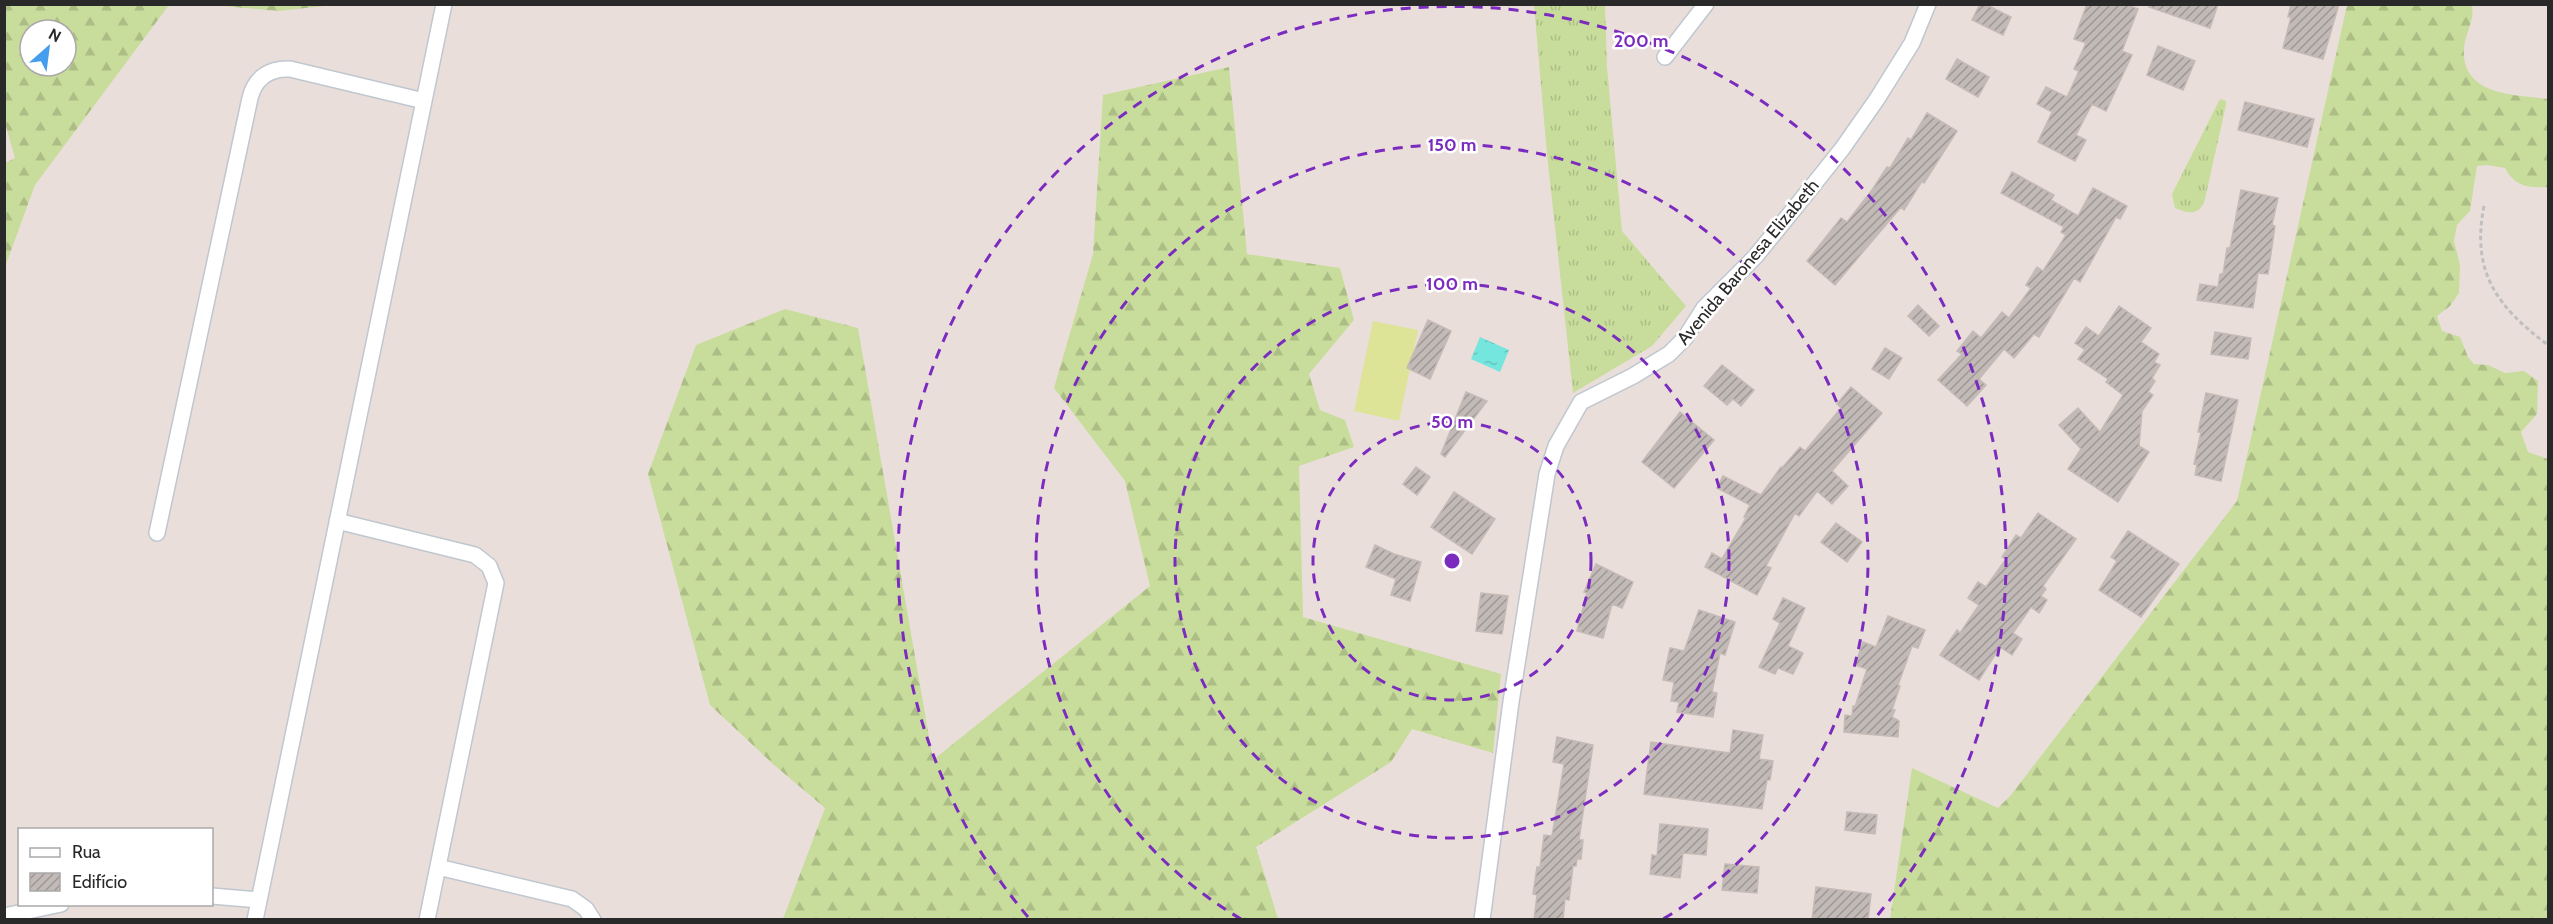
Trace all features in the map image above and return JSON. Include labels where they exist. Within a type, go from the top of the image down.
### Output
[{"type":"street","points":[[255,920],[444,4]]},
{"type":"street","points":[[1665,57],[1706,4]]},
{"type":"street","name":"Avenida Baronesa Elizabeth","points":[[1482,920],[1511,702],[1547,474],[1556,446],[1581,402],[1634,376],[1669,354],[1685,338],[1704,308],[1755,257],[1842,149],[1877,99],[1912,43],[1928,4]]},
{"type":"street","points":[[157,533],[250,98],[256,83],[268,72],[290,69],[424,101]]},
{"type":"street","points":[[337,521],[467,552],[483,560],[493,574],[495,592],[427,920]]},
{"type":"street","points":[[438,867],[572,899],[586,909],[593,920]]},
{"type":"street","points":[[213,896],[259,900]]},
{"type":"street","points":[[4,916],[52,906]]},
{"type":"path","points":[[2484,206],[2479,240],[2484,269],[2515,318],[2548,345]]},
{"type":"green space","points":[[6,4],[169,5],[35,185],[5,267],[5,163],[15,158],[5,123]]},
{"type":"green space","points":[[213,5],[334,5],[278,11]]},
{"type":"green space","points":[[1534,5],[1605,5],[1607,67],[1622,231],[1686,306],[1652,346],[1573,393],[1547,154]]},
{"type":"green space","points":[[2347,5],[2472,5],[2473,11],[2464,49],[2465,64],[2471,76],[2493,90],[2548,99],[2548,187],[2518,183],[2505,168],[2477,166],[2470,211],[2457,225],[2454,241],[2460,265],[2459,293],[2450,306],[2437,316],[2442,331],[2460,337],[2468,357],[2474,364],[2488,365],[2505,373],[2524,371],[2538,381],[2537,414],[2521,432],[2528,452],[2548,459],[2548,919],[1890,919],[1912,768],[1998,808],[2011,795],[2237,501]]},
{"type":"green space","points":[[1229,67],[1247,254],[1340,268],[1354,320],[1309,374],[1320,410],[1345,420],[1354,447],[1299,466],[1303,617],[1501,674],[1493,753],[1412,729],[1391,762],[1256,847],[1278,919],[783,919],[825,808],[773,764],[710,705],[648,474],[696,345],[785,309],[858,328],[933,760],[1150,586],[1125,481],[1054,388],[1093,254],[1103,95]]},
{"type":"green space","points":[[2220,99],[2226,101],[2226,105],[2204,203],[2195,212],[2179,210],[2175,208],[2172,194]]},
{"type":"green space","points":[[1373,321],[1418,330],[1399,421],[1354,411]]},
{"type":"water","points":[[1480,337],[1509,350],[1500,372],[1471,359]]},
{"type":"building","points":[[1980,4],[1985,4],[2011,17],[2003,35],[1972,20]]},
{"type":"building","points":[[2087,4],[2125,4],[2138,9],[2122,51],[2132,55],[2106,111],[2092,104],[2076,135],[2086,140],[2075,161],[2038,142],[2052,112],[2037,104],[2046,87],[2067,97],[2079,71],[2074,69],[2086,43],[2074,39]]},
{"type":"building","points":[[2149,4],[2218,4],[2210,28],[2149,7]]},
{"type":"building","points":[[2291,4],[2339,4],[2323,59],[2283,48],[2291,17],[2288,17]]},
{"type":"building","points":[[2158,46],[2195,61],[2183,90],[2147,75]]},
{"type":"building","points":[[1957,59],[1989,77],[1978,97],[1946,79]]},
{"type":"building","points":[[2245,102],[2314,119],[2307,147],[2238,130]]},
{"type":"building","points":[[1927,113],[1957,131],[1904,210],[1901,207],[1835,285],[1807,261],[1841,218],[1847,222],[1887,167],[1890,168],[1908,138],[1911,140]]},
{"type":"building","points":[[2012,172],[2054,195],[2051,200],[2078,216],[2093,188],[2127,206],[2120,219],[2116,217],[2080,282],[2074,278],[2039,337],[2034,334],[2014,358],[2004,349],[1979,379],[1986,385],[1967,406],[1938,380],[1962,354],[1957,351],[1973,331],[1981,338],[2002,312],[2009,318],[2031,288],[2026,285],[2037,267],[2043,271],[2066,235],[2061,232],[2064,227],[2001,193]]},
{"type":"building","points":[[2241,190],[2278,198],[2272,225],[2275,226],[2268,274],[2258,273],[2253,308],[2197,300],[2200,284],[2218,287],[2220,274],[2223,274],[2227,248],[2230,248]]},
{"type":"building","points":[[1918,305],[1939,326],[1929,336],[1908,316]]},
{"type":"building","points":[[2119,306],[2151,328],[2141,342],[2159,354],[2154,362],[2160,365],[2152,378],[2155,381],[2148,392],[2153,395],[2142,411],[2139,446],[2149,452],[2118,502],[2068,469],[2081,449],[2059,425],[2078,408],[2100,432],[2123,395],[2106,382],[2108,379],[2078,359],[2085,350],[2075,343],[2086,327],[2099,336]]},
{"type":"building","points":[[1428,320],[1451,331],[1430,379],[1407,368]]},
{"type":"building","points":[[2215,332],[2251,338],[2248,359],[2211,354]]},
{"type":"building","points":[[1885,348],[1902,358],[1889,379],[1872,369]]},
{"type":"building","points":[[1722,365],[1754,390],[1741,406],[1733,399],[1727,405],[1704,386]]},
{"type":"building","points":[[1851,387],[1882,413],[1832,471],[1848,486],[1832,504],[1817,491],[1799,516],[1795,513],[1766,566],[1771,568],[1757,595],[1705,567],[1712,553],[1722,559],[1746,518],[1744,517],[1750,505],[1717,488],[1723,476],[1761,495],[1781,467],[1800,447],[1805,451],[1841,408],[1837,404]]},
{"type":"building","points":[[1466,392],[1487,401],[1445,457],[1441,454]]},
{"type":"building","points":[[2206,393],[2238,400],[2221,481],[2195,475],[2197,465],[2194,464],[2201,432],[2198,432]]},
{"type":"building","points":[[1680,412],[1714,440],[1674,488],[1642,462]]},
{"type":"building","points":[[1416,467],[1430,477],[1417,495],[1403,484]]},
{"type":"building","points":[[1454,492],[1495,519],[1472,554],[1431,527]]},
{"type":"building","points":[[2038,513],[2076,539],[2043,586],[2046,589],[2041,596],[2047,600],[2039,613],[2031,607],[2013,633],[2022,639],[2012,655],[2000,647],[1979,680],[1940,655],[1957,630],[1960,633],[1979,605],[1968,598],[1978,582],[1986,587],[2006,559],[2002,557],[2016,535],[2021,538]]},
{"type":"building","points":[[1836,523],[1862,542],[1847,562],[1821,542]]},
{"type":"building","points":[[2128,531],[2179,564],[2141,617],[2099,590],[2117,561],[2111,557]]},
{"type":"building","points":[[1375,545],[1394,554],[1421,562],[1410,601],[1391,595],[1396,579],[1366,567]]},
{"type":"building","points":[[1596,564],[1633,582],[1622,608],[1612,604],[1603,638],[1577,631],[1587,593],[1584,592]]},
{"type":"building","points":[[1481,593],[1508,596],[1502,634],[1476,631]]},
{"type":"building","points":[[1783,598],[1805,608],[1788,646],[1803,653],[1793,674],[1778,668],[1775,674],[1759,667],[1780,623],[1773,619]]},
{"type":"building","points":[[1699,610],[1735,622],[1725,655],[1720,653],[1712,692],[1717,693],[1713,717],[1677,712],[1679,702],[1671,701],[1674,682],[1663,680],[1670,648],[1684,651]]},
{"type":"building","points":[[1888,616],[1925,630],[1918,648],[1912,646],[1898,685],[1900,686],[1892,717],[1899,721],[1898,737],[1844,732],[1845,715],[1852,716],[1853,706],[1855,707],[1867,669],[1855,665],[1863,642],[1876,647]]},
{"type":"building","points":[[1733,730],[1763,735],[1759,759],[1773,761],[1762,809],[1644,794],[1651,742],[1730,753]]},
{"type":"building","points":[[1557,737],[1593,745],[1579,840],[1583,840],[1581,859],[1577,859],[1576,866],[1573,866],[1569,900],[1565,899],[1563,920],[1534,920],[1537,895],[1533,894],[1537,867],[1540,867],[1544,835],[1552,836],[1564,764],[1553,762]]},
{"type":"building","points":[[1847,812],[1877,815],[1875,834],[1845,830]]},
{"type":"building","points":[[1660,824],[1708,829],[1706,855],[1683,853],[1680,878],[1650,874],[1652,855],[1657,856]]},
{"type":"building","points":[[1725,864],[1759,867],[1757,893],[1722,890]]},
{"type":"building","points":[[1816,887],[1871,894],[1868,920],[1812,920]]}]
